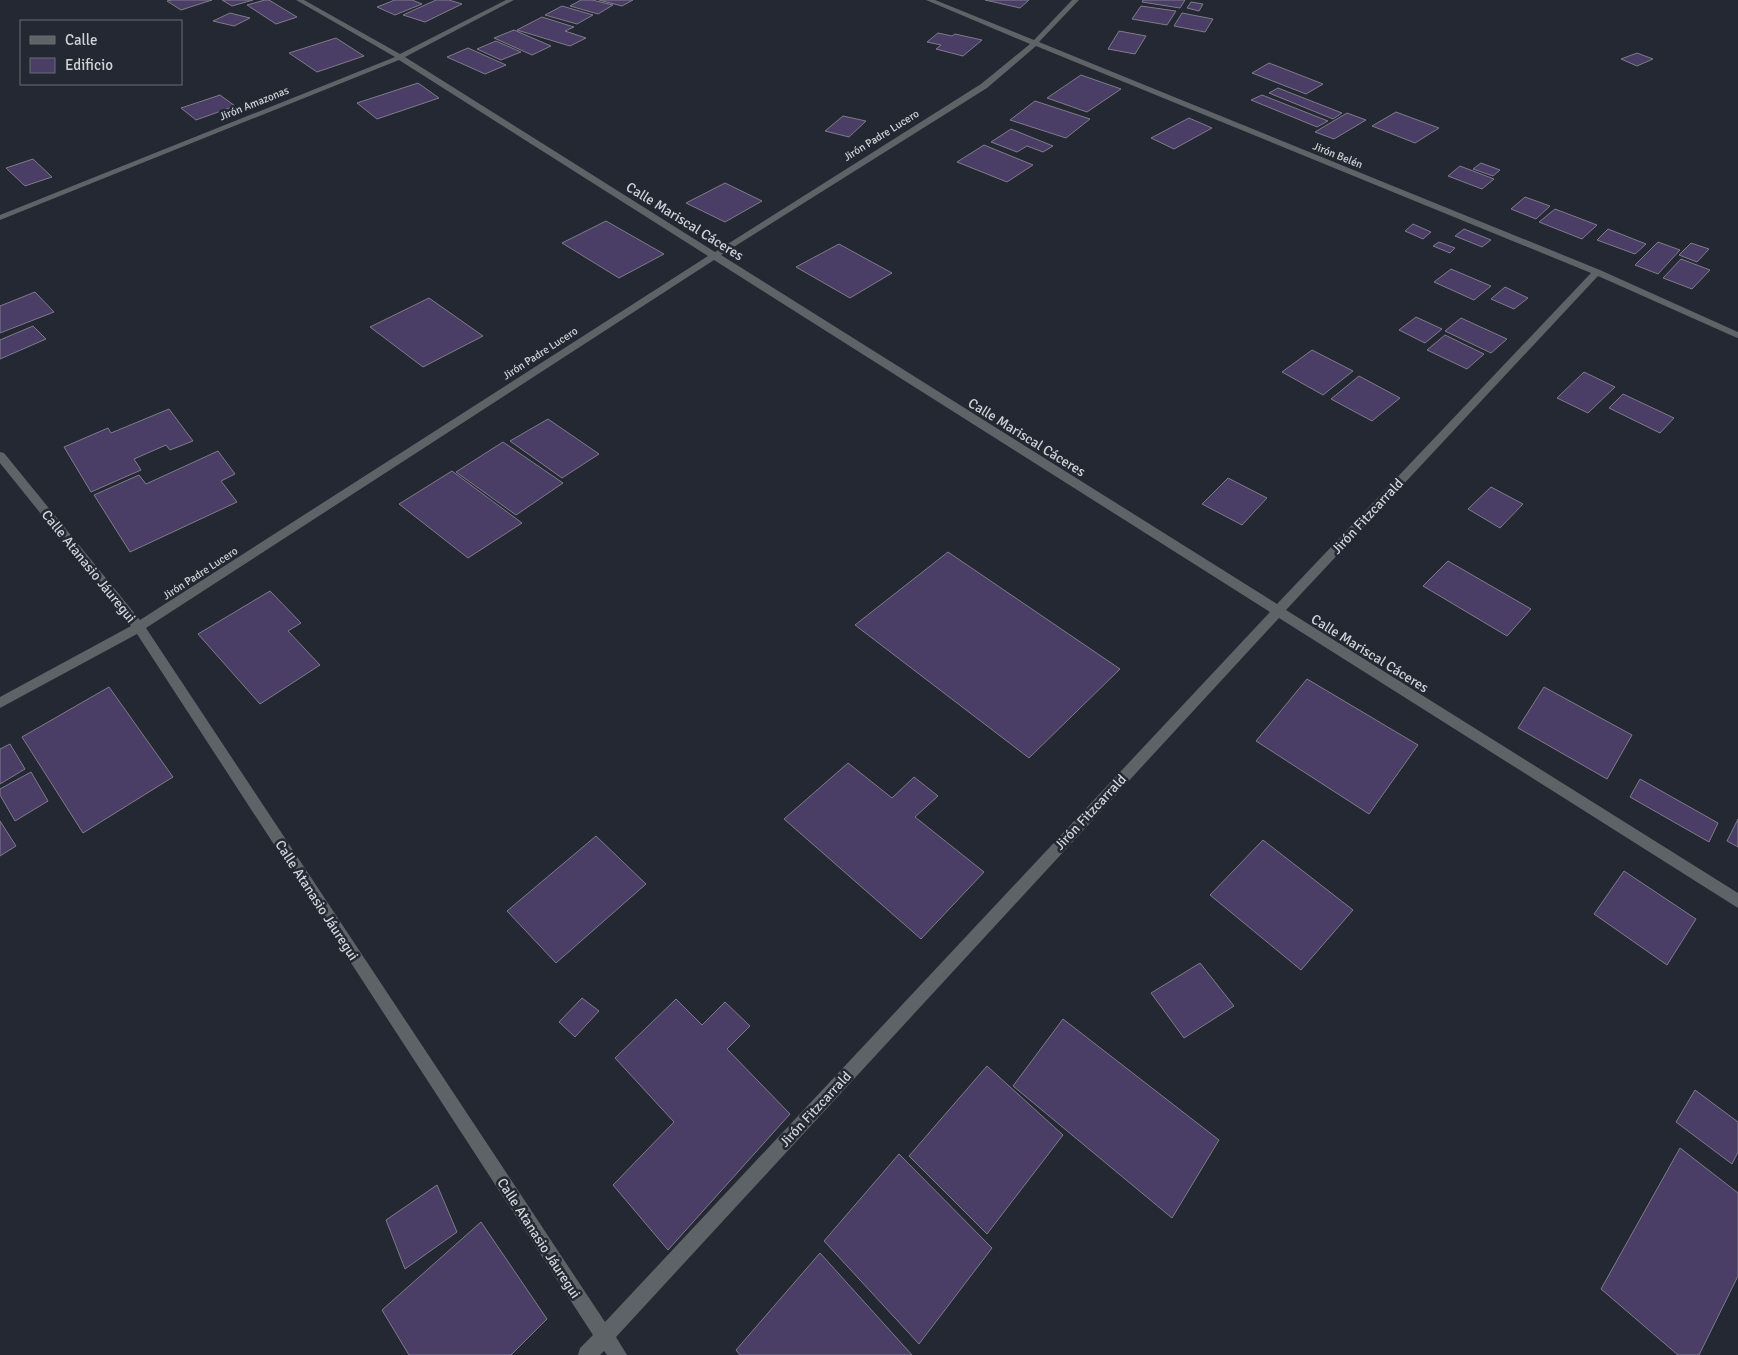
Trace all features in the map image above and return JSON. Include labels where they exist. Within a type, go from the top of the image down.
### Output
[{"type":"street","name":"Calle Mariscal Cáceres","points":[[299,0],[400,57],[1738,901]]},
{"type":"street","name":"Jirón Amazonas","points":[[0,218],[400,57],[511,0]]},
{"type":"street","name":"Jirón Belén","points":[[929,0],[1597,272],[1738,334]]},
{"type":"street","name":"Jirón Padre Lucero","points":[[0,703],[139,627],[714,256],[984,86],[1034,44],[1076,0]]},
{"type":"street","name":"Jirón Fitzcarrald","points":[[587,1355],[1278,611],[1597,272]]},
{"type":"street","name":"Calle Atanasio Jáuregui","points":[[0,456],[139,627],[618,1355]]},
{"type":"building","points":[[212,0],[181,10],[167,1]]},
{"type":"building","points":[[222,0],[253,0],[232,6]]},
{"type":"building","points":[[269,0],[297,17],[276,24],[247,5]]},
{"type":"building","points":[[395,0],[412,0],[422,4],[395,15],[377,7]]},
{"type":"building","points":[[436,0],[449,0],[462,4],[425,22],[403,15]]},
{"type":"building","points":[[581,0],[592,0],[613,5],[598,14],[570,6]]},
{"type":"building","points":[[599,0],[633,0],[622,6]]},
{"type":"building","points":[[985,0],[1029,0],[1020,8]]},
{"type":"building","points":[[1143,0],[1185,0],[1180,8],[1142,2]]},
{"type":"building","points":[[1191,2],[1203,4],[1199,11],[1187,8]]},
{"type":"building","points":[[562,6],[593,15],[577,24],[545,15]]},
{"type":"building","points":[[1141,6],[1176,11],[1167,25],[1132,19]]},
{"type":"building","points":[[230,13],[250,18],[234,26],[213,21]]},
{"type":"building","points":[[1182,13],[1213,19],[1205,32],[1174,26]]},
{"type":"building","points":[[542,17],[574,27],[565,31],[586,38],[570,46],[517,30]]},
{"type":"building","points":[[514,30],[551,46],[532,55],[494,38]]},
{"type":"building","points":[[1119,31],[1146,36],[1135,54],[1108,49]]},
{"type":"building","points":[[938,33],[952,36],[955,34],[982,40],[963,56],[936,49],[941,45],[927,42]]},
{"type":"building","points":[[336,38],[364,56],[317,72],[289,53]]},
{"type":"building","points":[[496,41],[521,52],[501,60],[477,49]]},
{"type":"building","points":[[468,48],[506,65],[485,74],[447,57]]},
{"type":"building","points":[[1637,53],[1653,59],[1637,66],[1621,59]]},
{"type":"building","points":[[1269,63],[1323,84],[1306,94],[1252,73]]},
{"type":"building","points":[[1081,75],[1121,89],[1087,112],[1047,98]]},
{"type":"building","points":[[418,83],[439,98],[377,119],[357,103]]},
{"type":"building","points":[[1278,88],[1342,113],[1333,119],[1269,93]]},
{"type":"building","points":[[220,95],[235,106],[196,120],[181,108]]},
{"type":"building","points":[[1262,95],[1328,121],[1317,127],[1251,100]]},
{"type":"building","points":[[1035,101],[1090,119],[1066,138],[1010,120]]},
{"type":"building","points":[[1396,112],[1439,128],[1415,143],[1372,126]]},
{"type":"building","points":[[1347,113],[1366,120],[1334,139],[1315,132]]},
{"type":"building","points":[[843,116],[866,121],[849,137],[825,131]]},
{"type":"building","points":[[1189,118],[1212,128],[1174,149],[1151,138]]},
{"type":"building","points":[[1011,129],[1053,146],[1043,152],[1027,146],[1017,152],[991,142]]},
{"type":"building","points":[[984,145],[1033,165],[1007,182],[957,162]]},
{"type":"building","points":[[33,159],[52,177],[25,186],[6,168]]},
{"type":"building","points":[[1481,163],[1500,170],[1493,176],[1473,169]]},
{"type":"building","points":[[1460,166],[1494,179],[1482,189],[1448,176]]},
{"type":"building","points":[[725,183],[762,201],[725,222],[686,203]]},
{"type":"building","points":[[1525,197],[1550,206],[1536,219],[1511,209]]},
{"type":"building","points":[[1555,209],[1597,225],[1582,239],[1539,222]]},
{"type":"building","points":[[606,221],[664,254],[619,278],[562,243]]},
{"type":"building","points":[[1413,224],[1431,232],[1423,239],[1405,231]]},
{"type":"building","points":[[1464,229],[1491,240],[1482,247],[1455,236]]},
{"type":"building","points":[[1608,229],[1646,244],[1635,254],[1597,240]]},
{"type":"building","points":[[1439,242],[1455,248],[1450,253],[1433,246]]},
{"type":"building","points":[[1658,242],[1680,250],[1658,274],[1635,265]]},
{"type":"building","points":[[1691,243],[1709,249],[1697,262],[1679,255]]},
{"type":"building","points":[[839,244],[892,273],[850,298],[796,267]]},
{"type":"building","points":[[1681,259],[1710,270],[1692,289],[1663,278]]},
{"type":"building","points":[[1451,269],[1491,286],[1474,300],[1434,282]]},
{"type":"building","points":[[1505,287],[1528,298],[1514,309],[1491,299]]},
{"type":"building","points":[[35,292],[54,312],[0,333],[0,306]]},
{"type":"building","points":[[429,298],[483,336],[423,367],[370,327]]},
{"type":"building","points":[[1416,317],[1442,329],[1425,343],[1399,330]]},
{"type":"building","points":[[1461,318],[1507,339],[1491,353],[1445,331]]},
{"type":"building","points":[[33,326],[46,339],[0,359],[0,340]]},
{"type":"building","points":[[1445,335],[1484,354],[1467,369],[1427,350]]},
{"type":"building","points":[[1312,350],[1353,371],[1323,395],[1282,372]]},
{"type":"building","points":[[1584,372],[1615,387],[1588,413],[1557,398]]},
{"type":"building","points":[[1359,376],[1400,398],[1372,421],[1331,399]]},
{"type":"building","points":[[1623,394],[1674,418],[1660,433],[1609,408]]},
{"type":"building","points":[[169,409],[193,441],[170,450],[166,445],[134,459],[141,470],[91,492],[64,447],[108,428],[111,433]]},
{"type":"building","points":[[548,419],[599,454],[562,478],[510,441]]},
{"type":"building","points":[[503,442],[563,483],[516,515],[456,472]]},
{"type":"building","points":[[218,451],[235,474],[221,481],[237,502],[130,552],[94,495],[139,475],[146,484]]},
{"type":"building","points":[[452,471],[522,523],[468,558],[399,504]]},
{"type":"building","points":[[1228,478],[1267,498],[1242,525],[1202,504]]},
{"type":"building","points":[[1491,487],[1523,504],[1500,528],[1468,509]]},
{"type":"building","points":[[948,552],[1120,669],[1029,758],[855,625]]},
{"type":"building","points":[[1448,561],[1531,609],[1507,636],[1423,586]]},
{"type":"building","points":[[270,591],[301,623],[288,631],[320,665],[260,704],[198,634]]},
{"type":"building","points":[[1307,679],[1418,745],[1369,814],[1256,741]]},
{"type":"building","points":[[109,687],[173,777],[83,833],[22,737]]},
{"type":"building","points":[[1544,687],[1632,735],[1607,779],[1518,728]]},
{"type":"building","points":[[10,744],[25,769],[0,784],[0,749]]},
{"type":"building","points":[[848,763],[892,798],[914,777],[938,796],[915,817],[984,872],[921,939],[784,819]]},
{"type":"building","points":[[31,772],[48,801],[15,821],[0,795],[0,789]]},
{"type":"building","points":[[1640,779],[1718,823],[1709,842],[1630,797]]},
{"type":"building","points":[[1738,819],[1738,847],[1727,841]]},
{"type":"building","points":[[0,821],[16,846],[0,856]]},
{"type":"building","points":[[596,836],[646,884],[556,963],[507,911]]},
{"type":"building","points":[[1263,840],[1353,910],[1301,970],[1210,895]]},
{"type":"building","points":[[1624,871],[1696,919],[1667,965],[1594,914]]},
{"type":"building","points":[[1200,963],[1234,1006],[1184,1038],[1151,993]]},
{"type":"building","points":[[582,998],[599,1011],[575,1037],[559,1022]]},
{"type":"building","points":[[676,999],[702,1025],[725,1002],[750,1026],[727,1049],[790,1114],[668,1250],[613,1185],[674,1122],[615,1058]]},
{"type":"building","points":[[1063,1019],[1219,1140],[1172,1218],[1013,1086]]},
{"type":"building","points":[[987,1066],[1063,1135],[987,1234],[909,1156]]},
{"type":"building","points":[[1695,1090],[1738,1122],[1738,1152],[1732,1164],[1676,1122]]},
{"type":"building","points":[[1680,1148],[1738,1193],[1738,1276],[1699,1355],[1678,1355],[1601,1289]]},
{"type":"building","points":[[899,1154],[992,1248],[919,1344],[824,1241]]},
{"type":"building","points":[[437,1185],[457,1232],[405,1269],[386,1220]]},
{"type":"building","points":[[481,1222],[547,1319],[511,1355],[409,1355],[382,1310]]},
{"type":"building","points":[[820,1253],[912,1355],[740,1355],[736,1350]]}]
